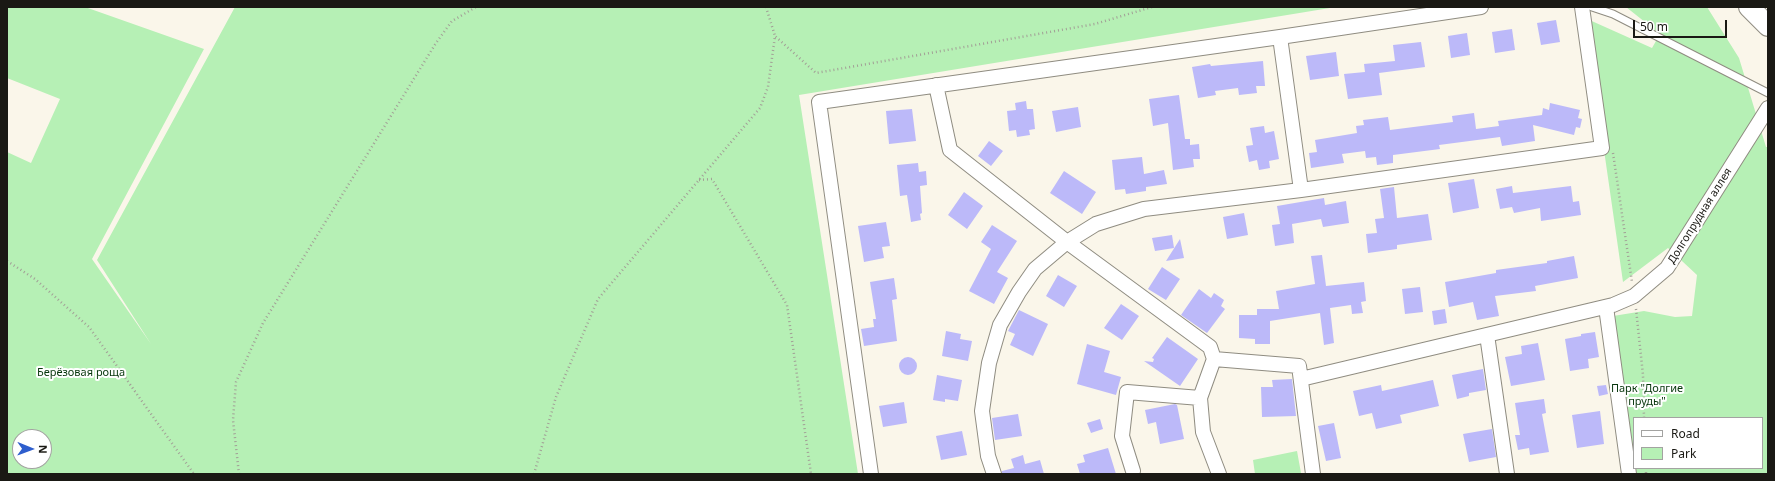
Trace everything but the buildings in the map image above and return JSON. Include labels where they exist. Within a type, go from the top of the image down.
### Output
[{"type":"street","points":[[871,474],[819,102],[1280,38],[1481,7]]},
{"type":"street","points":[[994,474],[988,456],[982,411],[989,363],[1000,325],[1019,292],[1035,269],[1067,242],[1096,224],[1144,209],[1302,190],[1602,148],[1586,7]]},
{"type":"street","points":[[1750,7],[1768,26]]},
{"type":"street","points":[[1280,38],[1302,190]]},
{"type":"street","points":[[936,85],[950,150],[1067,242],[1210,347],[1214,359],[1200,398],[1203,432],[1219,474]]},
{"type":"street","name":"Долгопрудная аллея","points":[[1301,379],[1609,306],[1634,296],[1667,268],[1768,108]]},
{"type":"street","points":[[1609,306],[1630,474]]},
{"type":"street","points":[[1487,335],[1507,474]]},
{"type":"street","points":[[1214,359],[1299,366],[1313,474]]},
{"type":"street","points":[[1133,471],[1122,436],[1127,392],[1200,398]]},
{"type":"lane","points":[[1586,7],[1613,14],[1768,93]]},
{"type":"path","points":[[239,474],[233,420],[236,382],[264,323],[436,43],[452,21],[474,7]]},
{"type":"path","points":[[534,474],[556,397],[598,299],[760,108],[768,87],[775,36],[766,7]]},
{"type":"path","points":[[775,36],[816,73],[1095,24],[1152,7]]},
{"type":"path","points":[[1613,147],[1634,296],[1643,375],[1644,417]]},
{"type":"path","points":[[699,180],[712,179],[787,305],[811,474]]},
{"type":"path","points":[[7,261],[35,279],[88,327],[194,474]]},
{"type":"green space","name":"Берёзовая роща","points":[[7,7],[85,7],[204,49],[92,259],[151,344],[97,260],[235,7],[1336,7],[799,95],[858,474],[7,474],[7,152],[31,163],[60,99],[7,78]]},
{"type":"green space","name":"Парк \"Долгие пруды\"","points":[[1626,7],[1707,7],[1739,58],[1766,147],[1768,147],[1768,474],[1637,474],[1636,469],[1763,469],[1763,417],[1633,417],[1633,449],[1613,316],[1644,311],[1675,317],[1692,316],[1697,275],[1668,248],[1623,282],[1585,18],[1652,48],[1660,34]]},
{"type":"green space","points":[[1297,451],[1301,473],[1255,474],[1253,460]]}]
